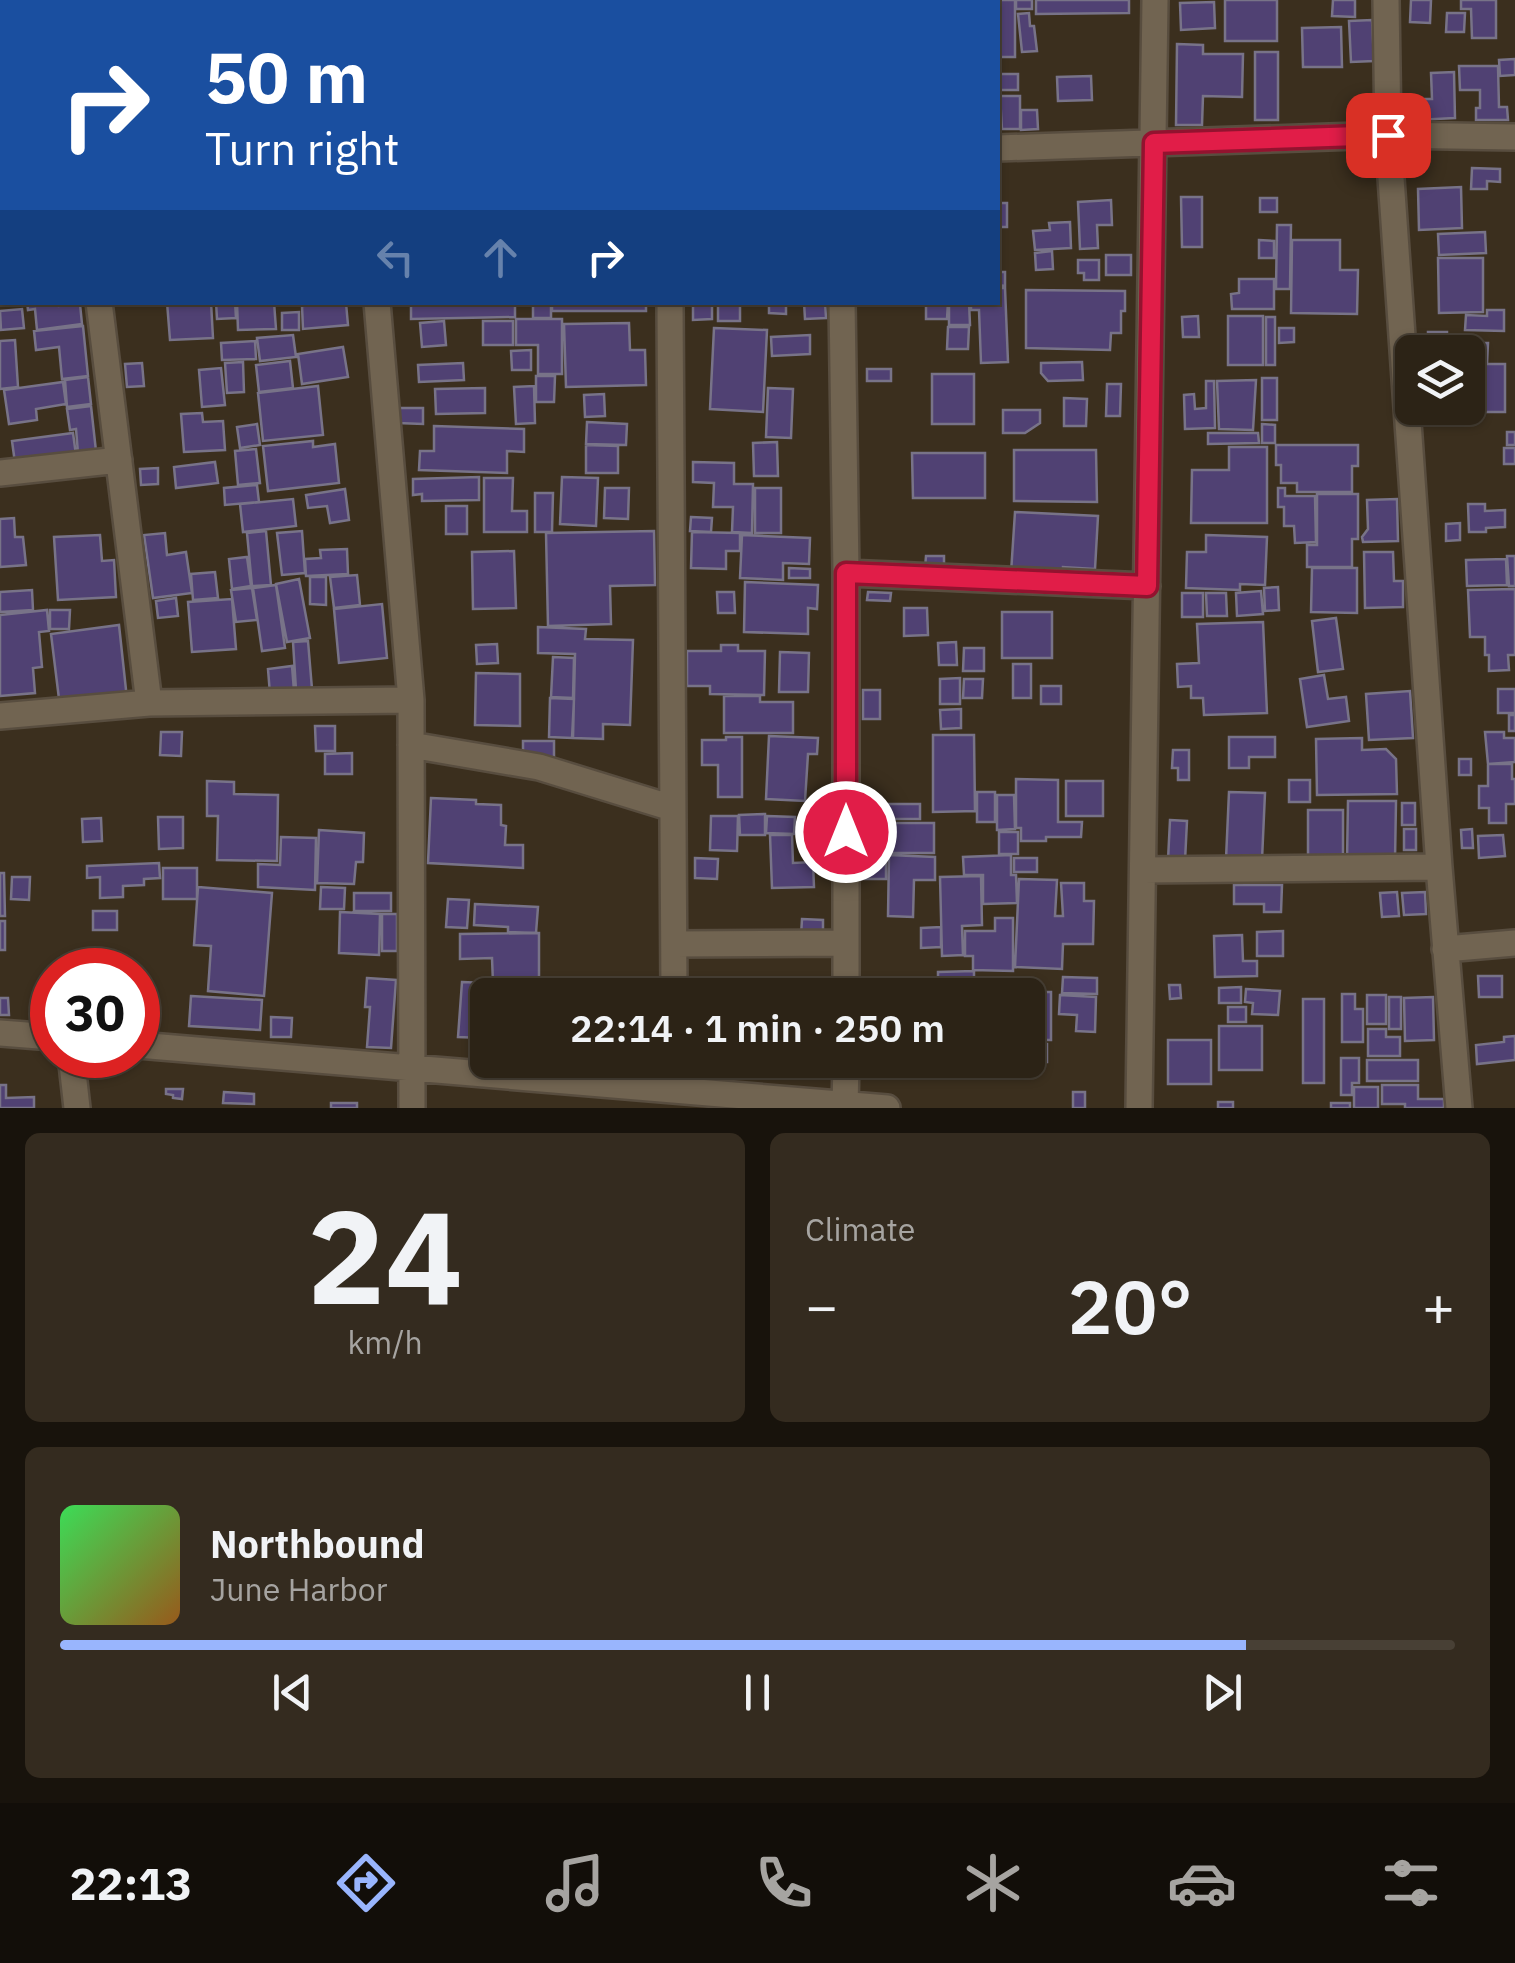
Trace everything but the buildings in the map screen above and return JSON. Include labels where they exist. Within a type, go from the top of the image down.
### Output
[{"type":"street","points":[[1138,1108],[1154,0]]},
{"type":"street","points":[[1386,0],[1388,135],[1459,1108]]},
{"type":"street","points":[[1000,148],[1388,135],[1515,137]]},
{"type":"street","points":[[99,305],[149,703]]},
{"type":"street","points":[[377,305],[411,700],[412,1108]]},
{"type":"street","points":[[670,305],[674,978]]},
{"type":"street","points":[[842,305],[846,978]]},
{"type":"street","points":[[0,473],[119,460]]},
{"type":"street","points":[[846,573],[1147,586]]},
{"type":"street","points":[[0,716],[149,703],[411,700]]},
{"type":"street","points":[[411,745],[539,767],[672,808]]},
{"type":"street","points":[[1143,870],[1439,867]]},
{"type":"street","points":[[674,944],[846,943]]},
{"type":"street","points":[[1445,949],[1515,943]]},
{"type":"street","points":[[0,1034],[30,1036]]},
{"type":"street","points":[[160,1046],[887,1108]]},
{"type":"street","points":[[74,1078],[77,1108]]},
{"type":"street","points":[[672,1078],[672,1090]]},
{"type":"street","points":[[845,1106],[846,1078]]},
{"type":"route","points":[[846,832],[846,573],[1147,586],[1154,143],[1388,135]]}]
